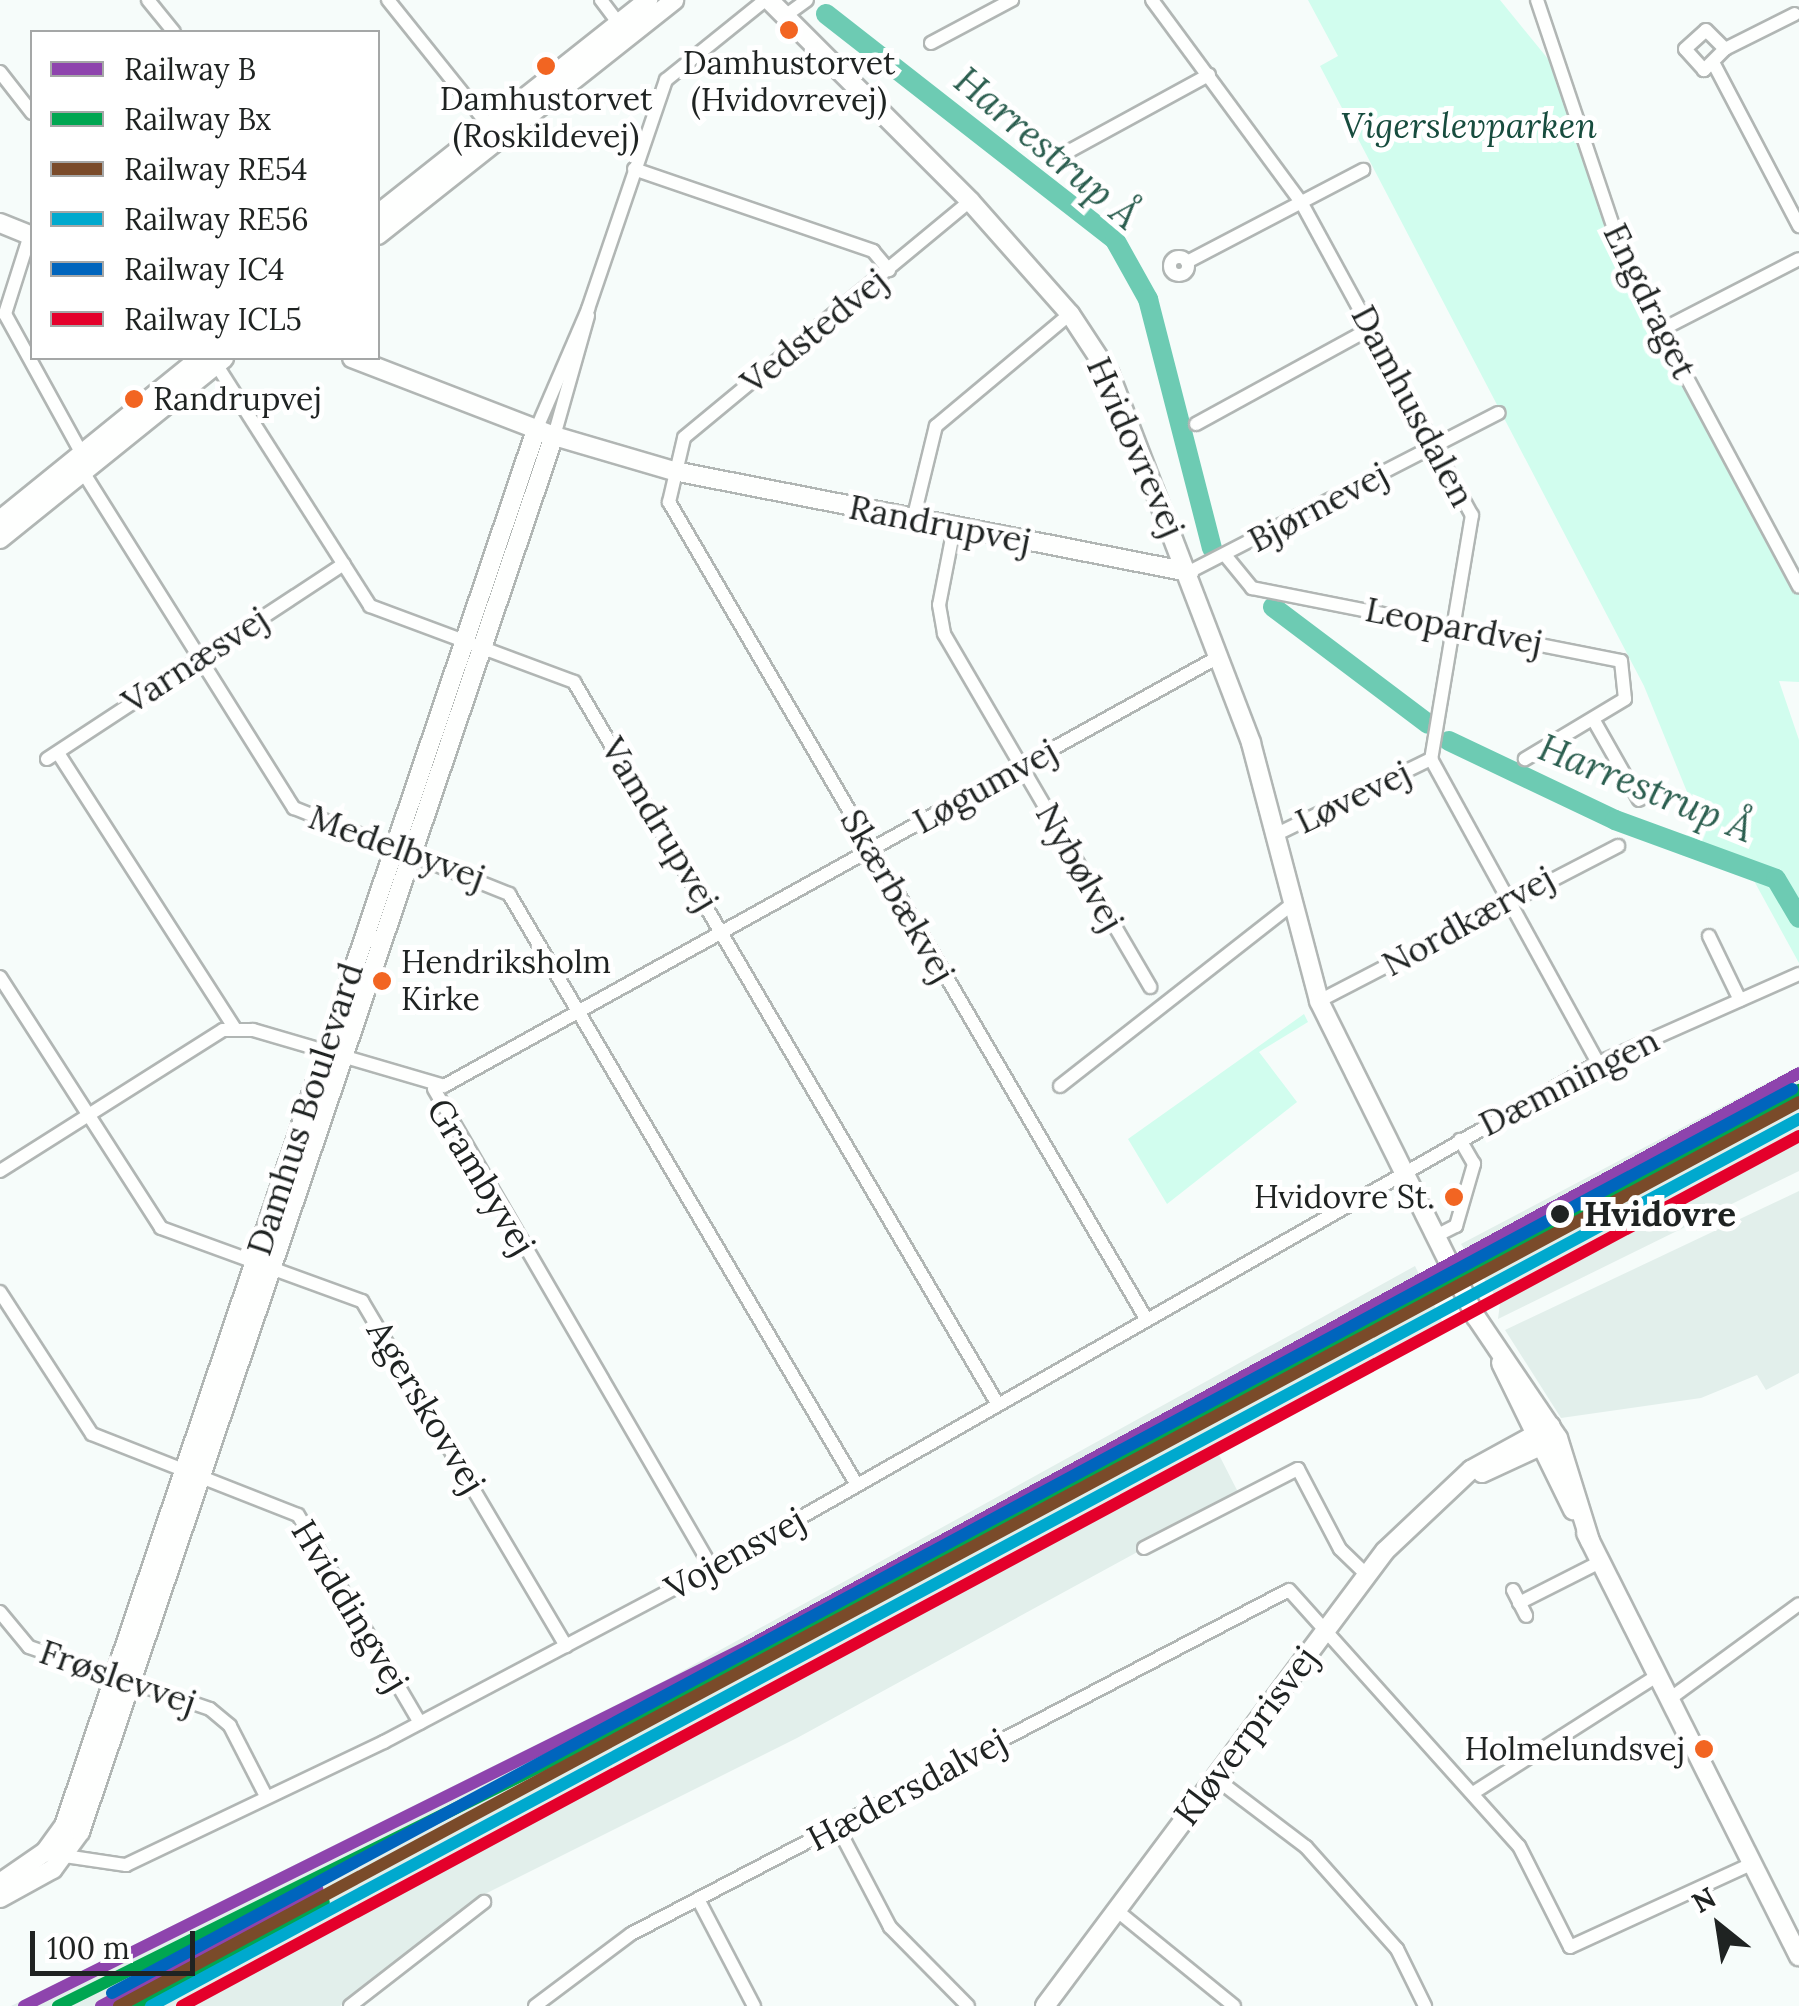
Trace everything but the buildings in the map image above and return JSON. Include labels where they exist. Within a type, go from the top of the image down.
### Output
[{"type":"street","points":[[148,0],[172,30]]},
{"type":"street","points":[[388,0],[488,125]]},
{"type":"street","points":[[601,0],[624,30]]},
{"type":"street","points":[[380,233],[624,30],[648,0]]},
{"type":"street","points":[[380,212],[488,125],[674,0]]},
{"type":"street","name":"Hvidovrevej","points":[[767,0],[790,14],[970,200],[1070,314],[1133,423],[1220,656],[1275,835],[1320,1002],[1401,1172],[1493,1344],[1535,1441],[1590,1541],[1655,1678],[1799,1956]]},
{"type":"street","name":"Damhus Boulevard","points":[[46,1852],[64,1826],[204,1476],[263,1264],[331,1057],[655,108],[666,80],[767,0]]},
{"type":"street","points":[[790,14],[807,0]]},
{"type":"street","points":[[931,43],[1010,0]]},
{"type":"street","name":"Damhusdalen","points":[[1152,0],[1301,202],[1474,520],[1431,759]]},
{"type":"street","name":"Engdraget","points":[[1536,0],[1620,249],[1799,586]]},
{"type":"street","points":[[1715,66],[1725,50],[1798,14]]},
{"type":"street","points":[[1715,66],[1696,68],[1686,40],[1706,30],[1725,50]]},
{"type":"street","points":[[1715,66],[1799,226]]},
{"type":"street","points":[[0,72],[30,110]]},
{"type":"street","points":[[1051,161],[1209,75]]},
{"type":"street","points":[[634,169],[873,251],[889,270]]},
{"type":"street","points":[[1188,262],[1363,170]]},
{"type":"street","name":"Vedstedvej","points":[[674,471],[684,438],[970,200]]},
{"type":"street","points":[[0,224],[30,236]]},
{"type":"street","name":"Medelbyvej","points":[[30,239],[5,314],[82,463],[294,808],[504,888],[857,1485]]},
{"type":"street","points":[[1661,330],[1799,259]]},
{"type":"street","points":[[913,520],[936,426],[1070,314]]},
{"type":"street","points":[[1196,424],[1371,328]]},
{"type":"street","points":[[0,520],[82,463],[213,360]]},
{"type":"street","name":"Vamdrupvej","points":[[213,360],[374,608],[574,682],[998,1404]]},
{"type":"street","name":"Randrupvej","points":[[357,360],[544,433],[674,471],[1189,572]]},
{"type":"street","name":"Bjørnevej","points":[[1189,572],[1498,413]]},
{"type":"street","points":[[0,538],[82,463]]},
{"type":"street","name":"Skærbækvej","points":[[674,471],[670,508],[1145,1317]]},
{"type":"street","name":"Nybølvej","points":[[954,528],[938,618],[1150,986]]},
{"type":"street","name":"Leopardvej","points":[[1226,555],[1246,586],[1621,661],[1628,695],[1525,760]]},
{"type":"street","name":"Varnæsvej","points":[[235,1029],[52,756],[200,654],[344,564]]},
{"type":"street","name":"Løgumvej","points":[[434,1089],[1220,656]]},
{"type":"street","points":[[1593,719],[1639,800]]},
{"type":"street","points":[[1431,759],[1598,1063]]},
{"type":"street","name":"Løvevej","points":[[1275,835],[1431,759]]},
{"type":"street","name":"Nordkærvej","points":[[1320,1002],[1508,899],[1618,846]]},
{"type":"street","points":[[1060,1086],[1294,904]]},
{"type":"street","points":[[1709,936],[1740,1000]]},
{"type":"street","name":"Dæmningen","points":[[1401,1172],[1598,1063],[1799,974]]},
{"type":"street","name":"Agerskovvej","points":[[0,977],[161,1228],[349,1294],[371,1313],[566,1646]]},
{"type":"street","points":[[0,1171],[235,1029]]},
{"type":"street","name":"Grambyvej","points":[[235,1029],[434,1089],[712,1568]]},
{"type":"street","points":[[1434,1237],[1456,1226],[1474,1164],[1460,1140]]},
{"type":"street","name":"Vojensvej","points":[[46,1852],[106,1868],[420,1723],[712,1568],[1401,1172]]},
{"type":"street","name":"Damhus Boulevard","points":[[66,1857],[183,1468],[263,1264]]},
{"type":"street","name":"Hviddingvej","points":[[0,1292],[92,1434],[298,1515],[420,1723]]},
{"type":"street","name":"Hvidovrevej","points":[[1493,1344],[1554,1432],[1590,1541]]},
{"type":"street","name":"Kløverprisvej","points":[[1045,2006],[1367,1575],[1463,1480],[1554,1432]]},
{"type":"street","points":[[1144,1548],[1298,1469],[1340,1549],[1367,1575]]},
{"type":"street","points":[[1520,1603],[1600,1562]]},
{"type":"street","name":"Hædersdalvej","points":[[535,2006],[631,1934],[1289,1590],[1327,1627]]},
{"type":"street","points":[[1668,1700],[1799,1604]]},
{"type":"street","name":"Frøslevvej","points":[[0,1612],[29,1647],[210,1709],[230,1726],[265,1794]]},
{"type":"street","points":[[1327,1627],[1519,1846],[1570,1947],[1751,1864]]},
{"type":"street","points":[[1473,1793],[1655,1678]]},
{"type":"street","points":[[1215,1778],[1306,1846],[1398,1950],[1425,2006]]},
{"type":"street","points":[[838,1826],[890,1928],[968,2006]]},
{"type":"street","points":[[0,1883],[46,1852]]},
{"type":"street","points":[[0,1898],[66,1857]]},
{"type":"street","points":[[698,1899],[754,2006]]},
{"type":"street","points":[[350,2006],[484,1902]]},
{"type":"street","points":[[1116,1910],[1234,2006]]},
{"type":"shaded area","points":[[1799,1066],[1799,1171],[1498,1319],[1500,1303],[1461,1244]]},
{"type":"shaded area","points":[[1799,1191],[1799,1373],[1766,1390],[1757,1375],[1701,1398],[1561,1418],[1505,1330]]},
{"type":"shaded area","points":[[1415,1266],[1447,1331],[1216,1449],[1240,1496],[797,1738],[485,1894],[340,2006],[11,2006],[666,1680]]},
{"type":"green space","name":"Vigerslevparken","points":[[1308,0],[1500,0],[1553,65],[1622,266],[1799,595],[1799,682],[1779,681],[1799,740],[1799,963],[1753,879],[1679,854],[1696,814],[1644,686],[1320,66],[1338,56]]},
{"type":"green space","points":[[1304,1014],[1308,1022],[1259,1052],[1297,1102],[1167,1204],[1128,1139]]},
{"type":"waterway","name":"Harrestrup Å","points":[[826,14],[1115,240],[1148,299],[1212,548]]},
{"type":"waterway","name":"Harrestrup Å","points":[[1273,607],[1428,724]]},
{"type":"waterway","name":"Harrestrup Å","points":[[1449,741],[1615,820],[1776,879],[1799,918]]},
{"type":"rail line","name":"B","points":[[24,2006],[745,1648],[1799,1073]]},
{"type":"rail line","name":"IC4","points":[[112,1993],[1792,1089]]},
{"type":"rail line","name":"Bx","points":[[58,2006],[752,1661],[1799,1090]]},
{"type":"rail line","name":"RE54","points":[[119,2006],[1799,1102]]},
{"type":"rail line","name":"RE56","points":[[151,2006],[1799,1119]]},
{"type":"rail line","name":"ICL5","points":[[182,2006],[1799,1136]]},
{"type":"rail line","name":"B","points":[[101,2006],[317,1889]]},
{"type":"rail line","name":"Bx","points":[[132,2006],[324,1902]]},
{"type":"place","name":"Damhustorvet (Hvidovrevej)","points":[[789,30]]},
{"type":"place","name":"Damhustorvet (Roskildevej)","points":[[546,66]]},
{"type":"place","name":"Randrupvej","points":[[134,399]]},
{"type":"place","name":"Hendriksholm Kirke","points":[[382,981]]},
{"type":"place","name":"Hvidovre St.","points":[[1454,1197]]},
{"type":"place","name":"Hvidovre","points":[[1560,1214]]},
{"type":"place","name":"Holmelundsvej","points":[[1704,1749]]}]
